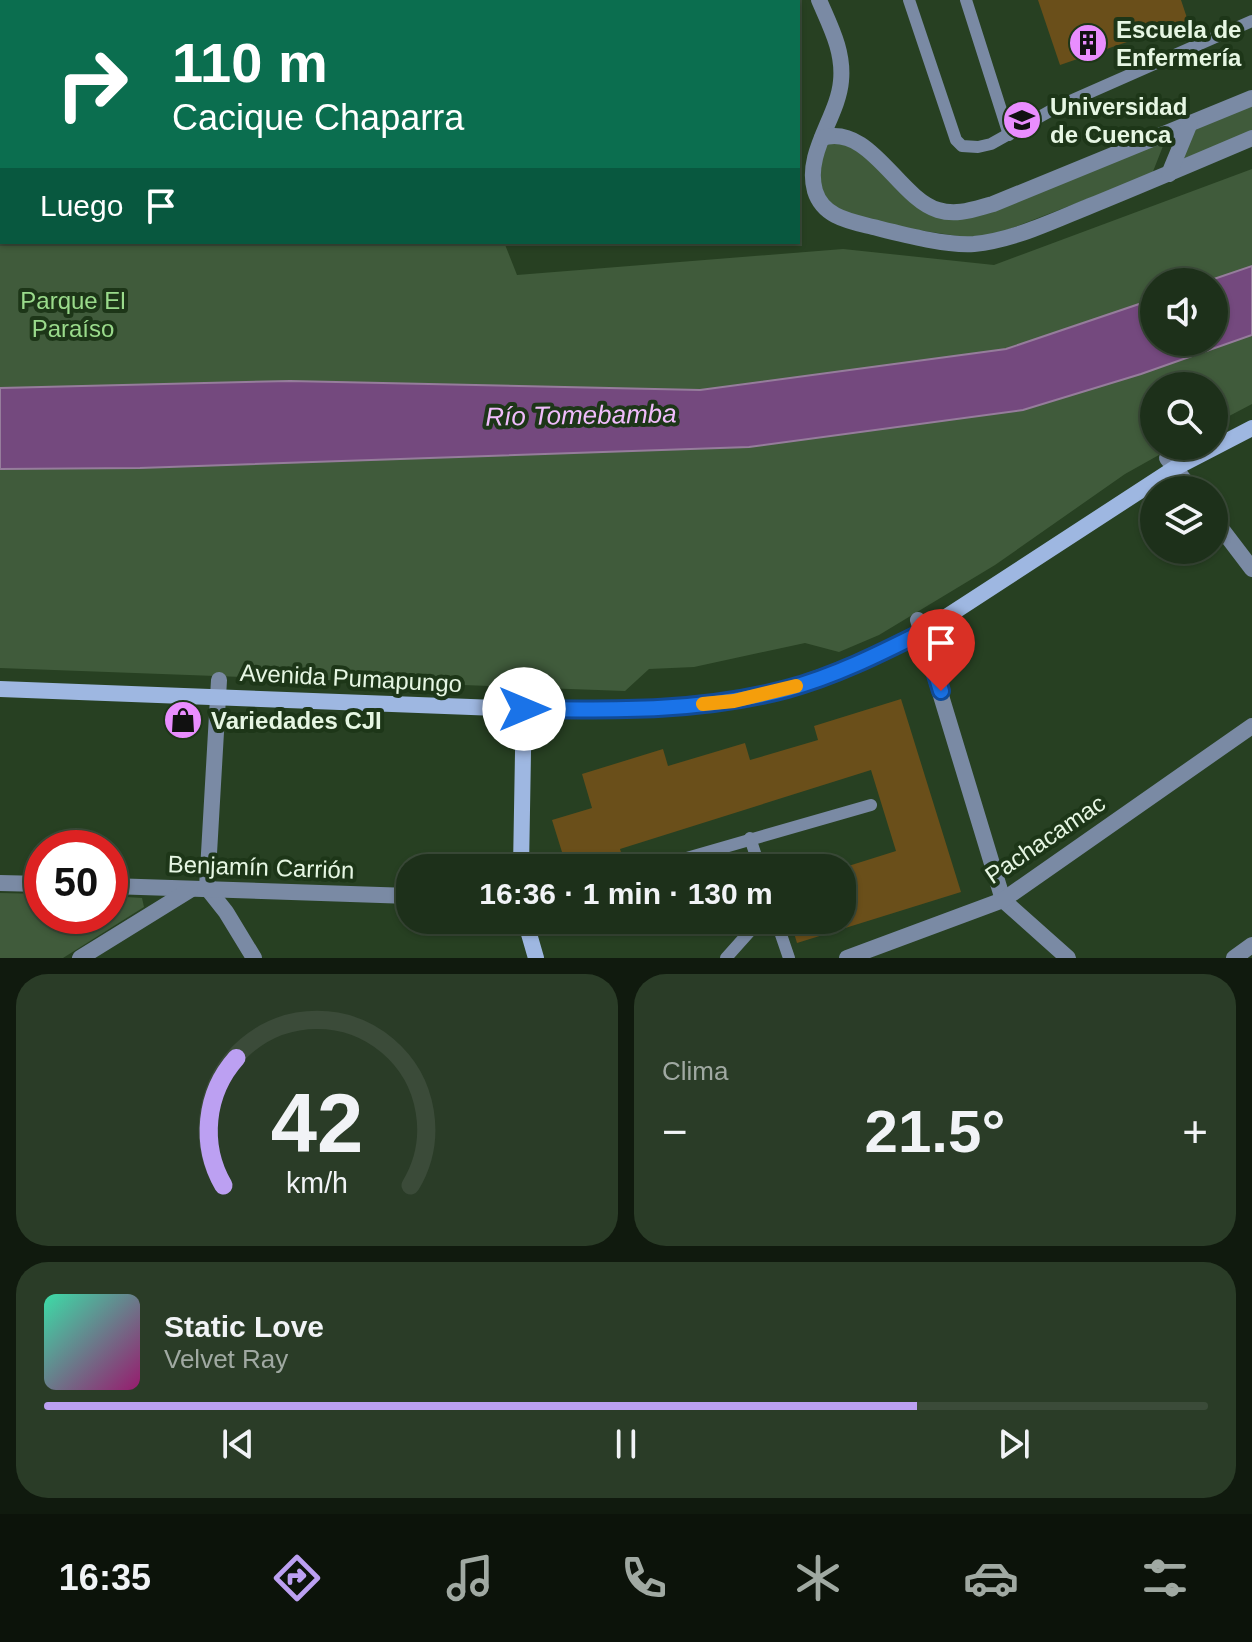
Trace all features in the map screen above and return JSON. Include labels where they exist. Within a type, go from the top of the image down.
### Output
[{"type":"main road","name":"Avenida Pumapungo","points":[[0,689],[219,688],[673,708],[734,701],[789,688],[860,663],[1171,463],[1252,428]]},
{"type":"main road","points":[[521,854],[524,702]]},
{"type":"main road","points":[[529,934],[536,958]]},
{"type":"street","points":[[819,0],[841,52],[839,99],[814,165],[814,188],[820,204],[834,216],[884,230],[972,244],[999,239],[1046,224],[1252,138]]},
{"type":"street","points":[[822,138],[831,135],[864,146],[925,205],[939,211],[959,213],[993,204],[1252,98]]},
{"type":"street","points":[[1169,174],[1190,123]]},
{"type":"street","points":[[1171,463],[1181,476]]},
{"type":"street","points":[[1228,537],[1252,569]]},
{"type":"street","points":[[921,626],[1003,900],[1068,958]]},
{"type":"street","points":[[199,889],[219,688]]},
{"type":"street","name":"Pachacamac","points":[[847,958],[1003,900],[1252,726]]},
{"type":"street","points":[[0,883],[24,884]]},
{"type":"street","name":"Benjamín Carrión","points":[[128,887],[396,896]]},
{"type":"street","points":[[80,958],[199,889]]},
{"type":"street","points":[[199,889],[226,912],[254,958]]},
{"type":"street","points":[[1234,958],[1252,945]]},
{"type":"lane","points":[[909,0],[956,140],[962,146],[978,147],[1009,135],[1059,106],[1252,21]]},
{"type":"lane","points":[[966,0],[1009,135]]},
{"type":"lane","points":[[698,854],[871,805]]},
{"type":"lane","points":[[750,838],[755,854]]},
{"type":"lane","points":[[726,958],[747,934]]},
{"type":"lane","points":[[781,934],[789,958]]},
{"type":"green space","points":[[1252,105],[1252,132],[1182,161],[1196,127]]},
{"type":"green space","points":[[836,141],[861,151],[938,216],[1165,141],[1152,174],[999,233],[971,238],[885,225],[839,210],[825,199],[820,189],[821,154],[825,146]]},
{"type":"green space","name":"Parque El Paraíso","points":[[1252,169],[1252,266],[1228,274],[1228,268],[1140,268],[1140,304],[1006,349],[700,390],[290,381],[0,388],[0,244],[505,244],[517,275],[843,249],[994,265]]},
{"type":"green space","points":[[1252,335],[1252,404],[1228,417],[1228,372],[1147,372],[1192,356],[1228,356],[1228,343]]},
{"type":"green space","points":[[1140,374],[1140,460],[1150,460],[1125,474],[995,565],[879,635],[839,652],[805,643],[694,667],[649,669],[625,691],[0,668],[0,469],[140,468],[749,447],[1023,410]]},
{"type":"green space","points":[[0,893],[24,894],[24,934],[101,934],[63,958],[0,958]]},
{"type":"green space","points":[[128,897],[142,898],[144,907],[128,917]]},
{"type":"water","points":[[1252,266],[1252,335],[1228,343],[1228,274]]},
{"type":"water","name":"Río Tomebamba","points":[[1140,304],[1140,356],[1192,356],[1023,410],[749,447],[140,468],[0,469],[0,388],[290,381],[700,390],[1006,349]]},
{"type":"building","name":"Escuela de Enfermería","points":[[1038,0],[1181,0],[1188,21],[1060,65]]},
{"type":"building","points":[[901,699],[961,892],[856,925],[856,864],[896,851],[871,770],[620,849],[622,854],[563,854],[552,820],[592,808],[582,774],[663,749],[668,766],[745,743],[750,760],[818,740],[814,726]]},
{"type":"building","points":[[794,934],[826,934],[797,943]]},
{"type":"slow traffic","points":[[703,704],[734,701],[796,686]]},
{"type":"place","name":"Escuela de Enfermería","points":[[1088,43]]},
{"type":"place","name":"Universidad de Cuenca","points":[[1022,120]]},
{"type":"place","name":"Variedades CJI","points":[[183,720]]},
{"type":"route","points":[[524,709],[673,708],[734,701],[789,688],[860,663],[923,632],[941,691]]}]
